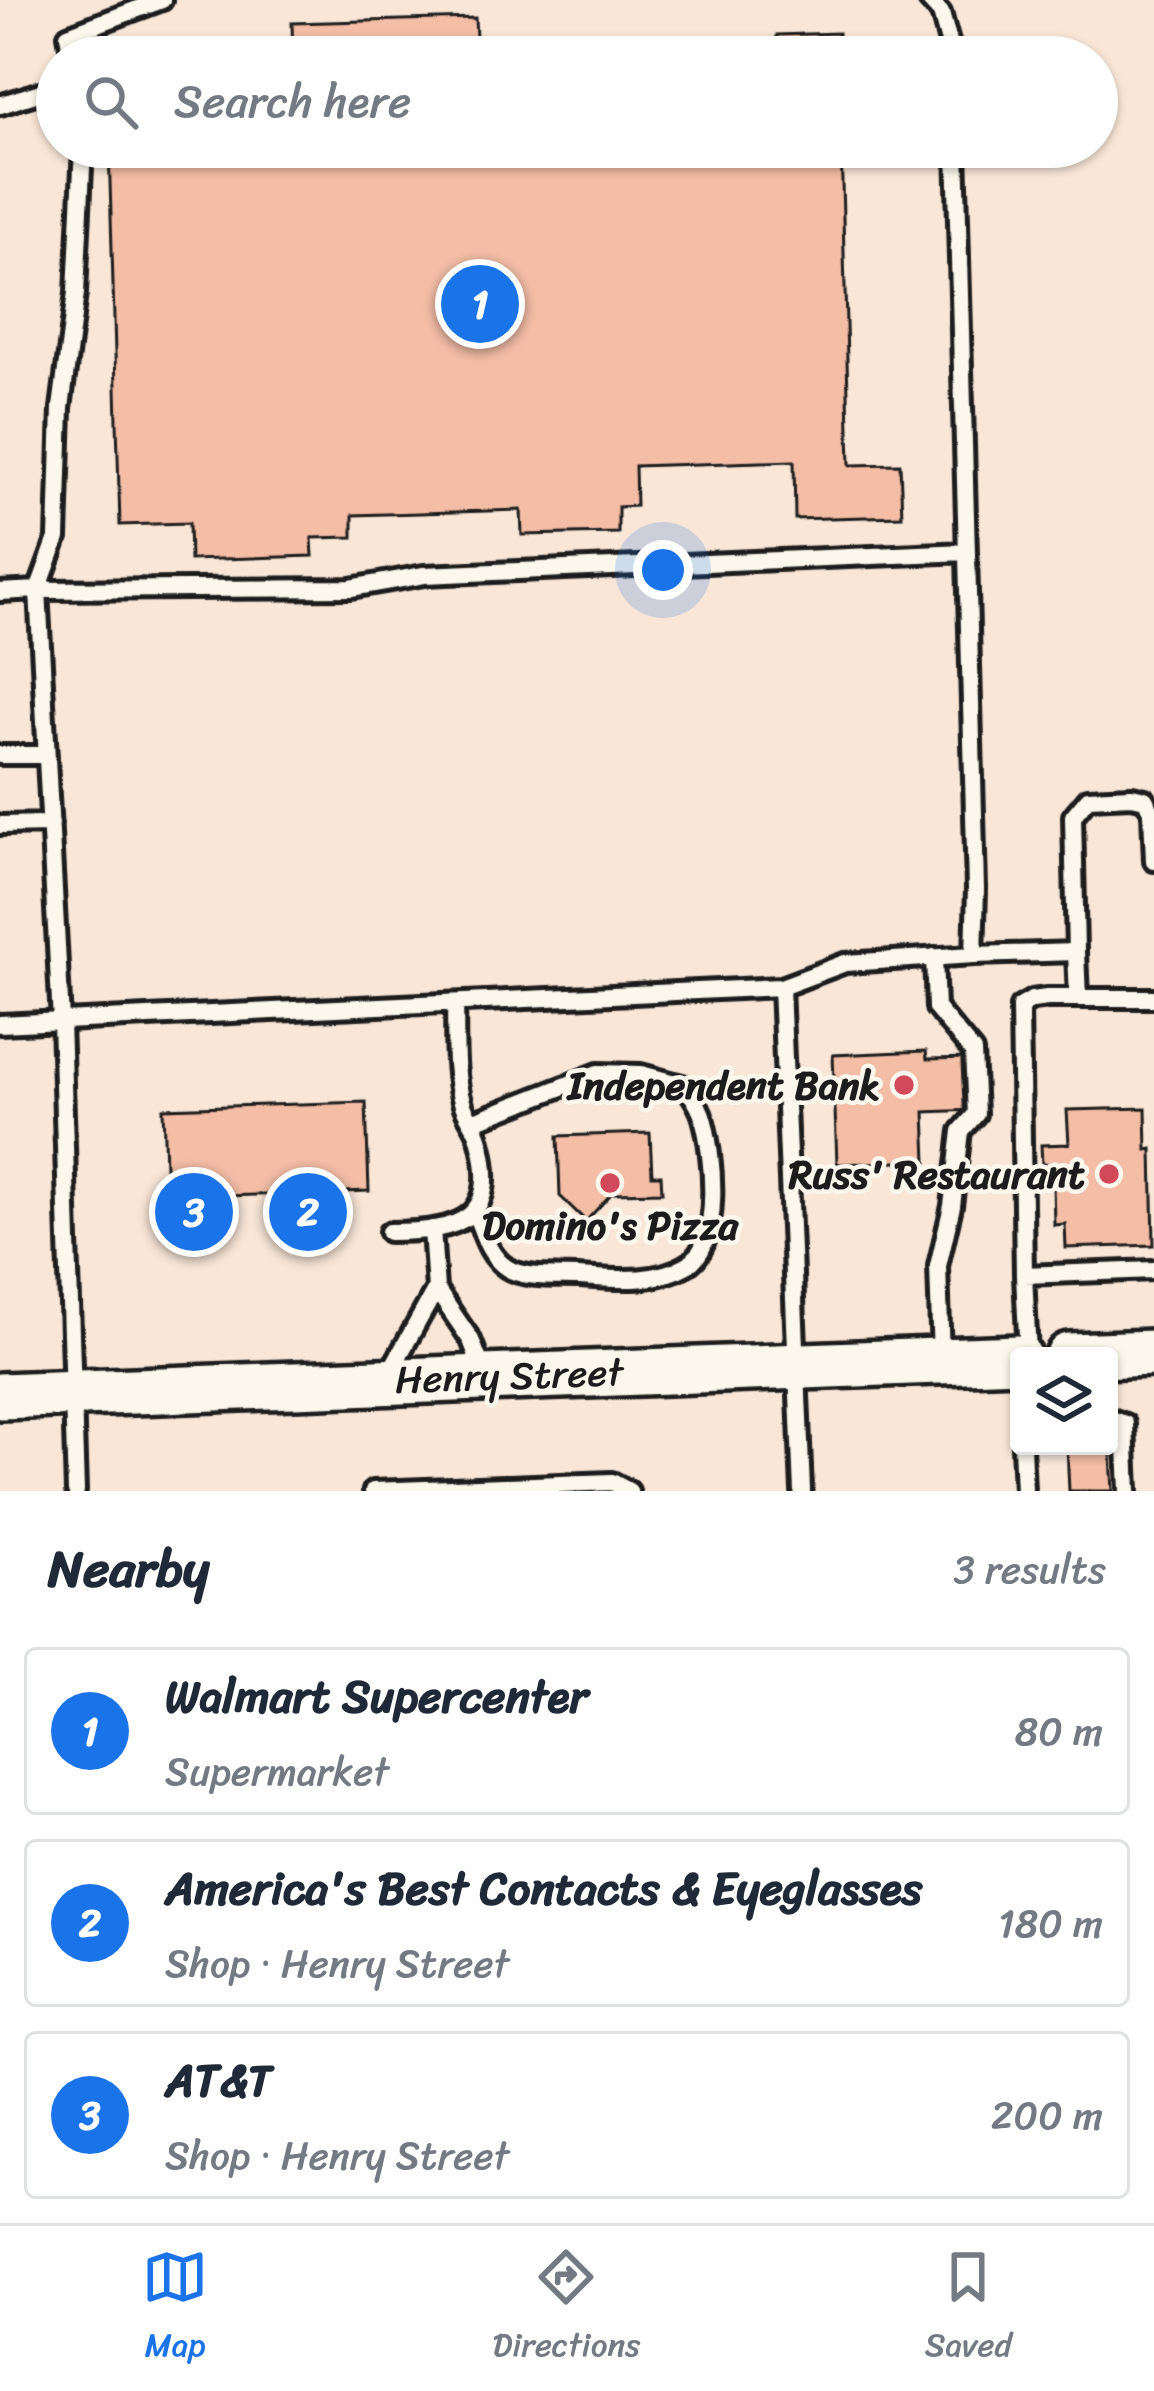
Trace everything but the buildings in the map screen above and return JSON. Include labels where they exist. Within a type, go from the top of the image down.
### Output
[{"type":"main road","points":[[1118,1354],[1154,1353]]},
{"type":"main road","name":"Henry Street","points":[[0,1396],[1010,1357]]},
{"type":"lane","points":[[68,36],[162,0]]},
{"type":"lane","points":[[929,0],[941,14],[947,36]]},
{"type":"lane","points":[[0,105],[36,94]]},
{"type":"lane","points":[[76,1491],[61,1021],[38,590],[57,538],[61,408],[76,293],[82,168]]},
{"type":"lane","points":[[957,168],[974,955]]},
{"type":"lane","points":[[0,592],[351,588],[424,575],[966,552]]},
{"type":"lane","points":[[0,755],[47,755]]},
{"type":"lane","points":[[1078,998],[1073,816],[1079,806],[1088,798],[1144,800],[1151,812],[1154,862]]},
{"type":"lane","points":[[0,825],[51,824]]},
{"type":"lane","points":[[0,1024],[781,987],[845,963],[1076,952]]},
{"type":"lane","points":[[934,957],[935,1008],[973,1052],[976,1114],[961,1131],[938,1266],[941,1360]]},
{"type":"lane","points":[[781,987],[802,1491]]},
{"type":"lane","points":[[1023,1347],[1020,1007],[1032,1000],[1154,998]]},
{"type":"lane","points":[[389,1232],[432,1229],[476,1213],[483,1204],[487,1174],[458,1076],[455,1003]]},
{"type":"lane","points":[[472,1122],[598,1073],[641,1074],[686,1086],[702,1112],[711,1160],[710,1227],[702,1251],[686,1265],[639,1281],[508,1269],[489,1249],[476,1213]]},
{"type":"lane","points":[[432,1229],[436,1288],[471,1340],[485,1376]]},
{"type":"lane","points":[[1024,1275],[1154,1270]]},
{"type":"lane","points":[[385,1380],[436,1288]]},
{"type":"lane","points":[[1118,1421],[1125,1424],[1128,1491]]},
{"type":"lane","points":[[1022,1455],[1024,1491]]},
{"type":"lane","points":[[374,1491],[612,1482],[629,1491]]},
{"type":"place","name":"Walmart Supercenter","points":[[480,304]]},
{"type":"place","name":"Independent Bank","points":[[904,1085]]},
{"type":"place","name":"Russ' Restaurant","points":[[1109,1174]]},
{"type":"place","name":"Domino's Pizza","points":[[610,1183]]},
{"type":"place","name":"AT&T","points":[[194,1212]]},
{"type":"place","name":"America's Best Contacts & Eyeglasses","points":[[308,1212]]}]
